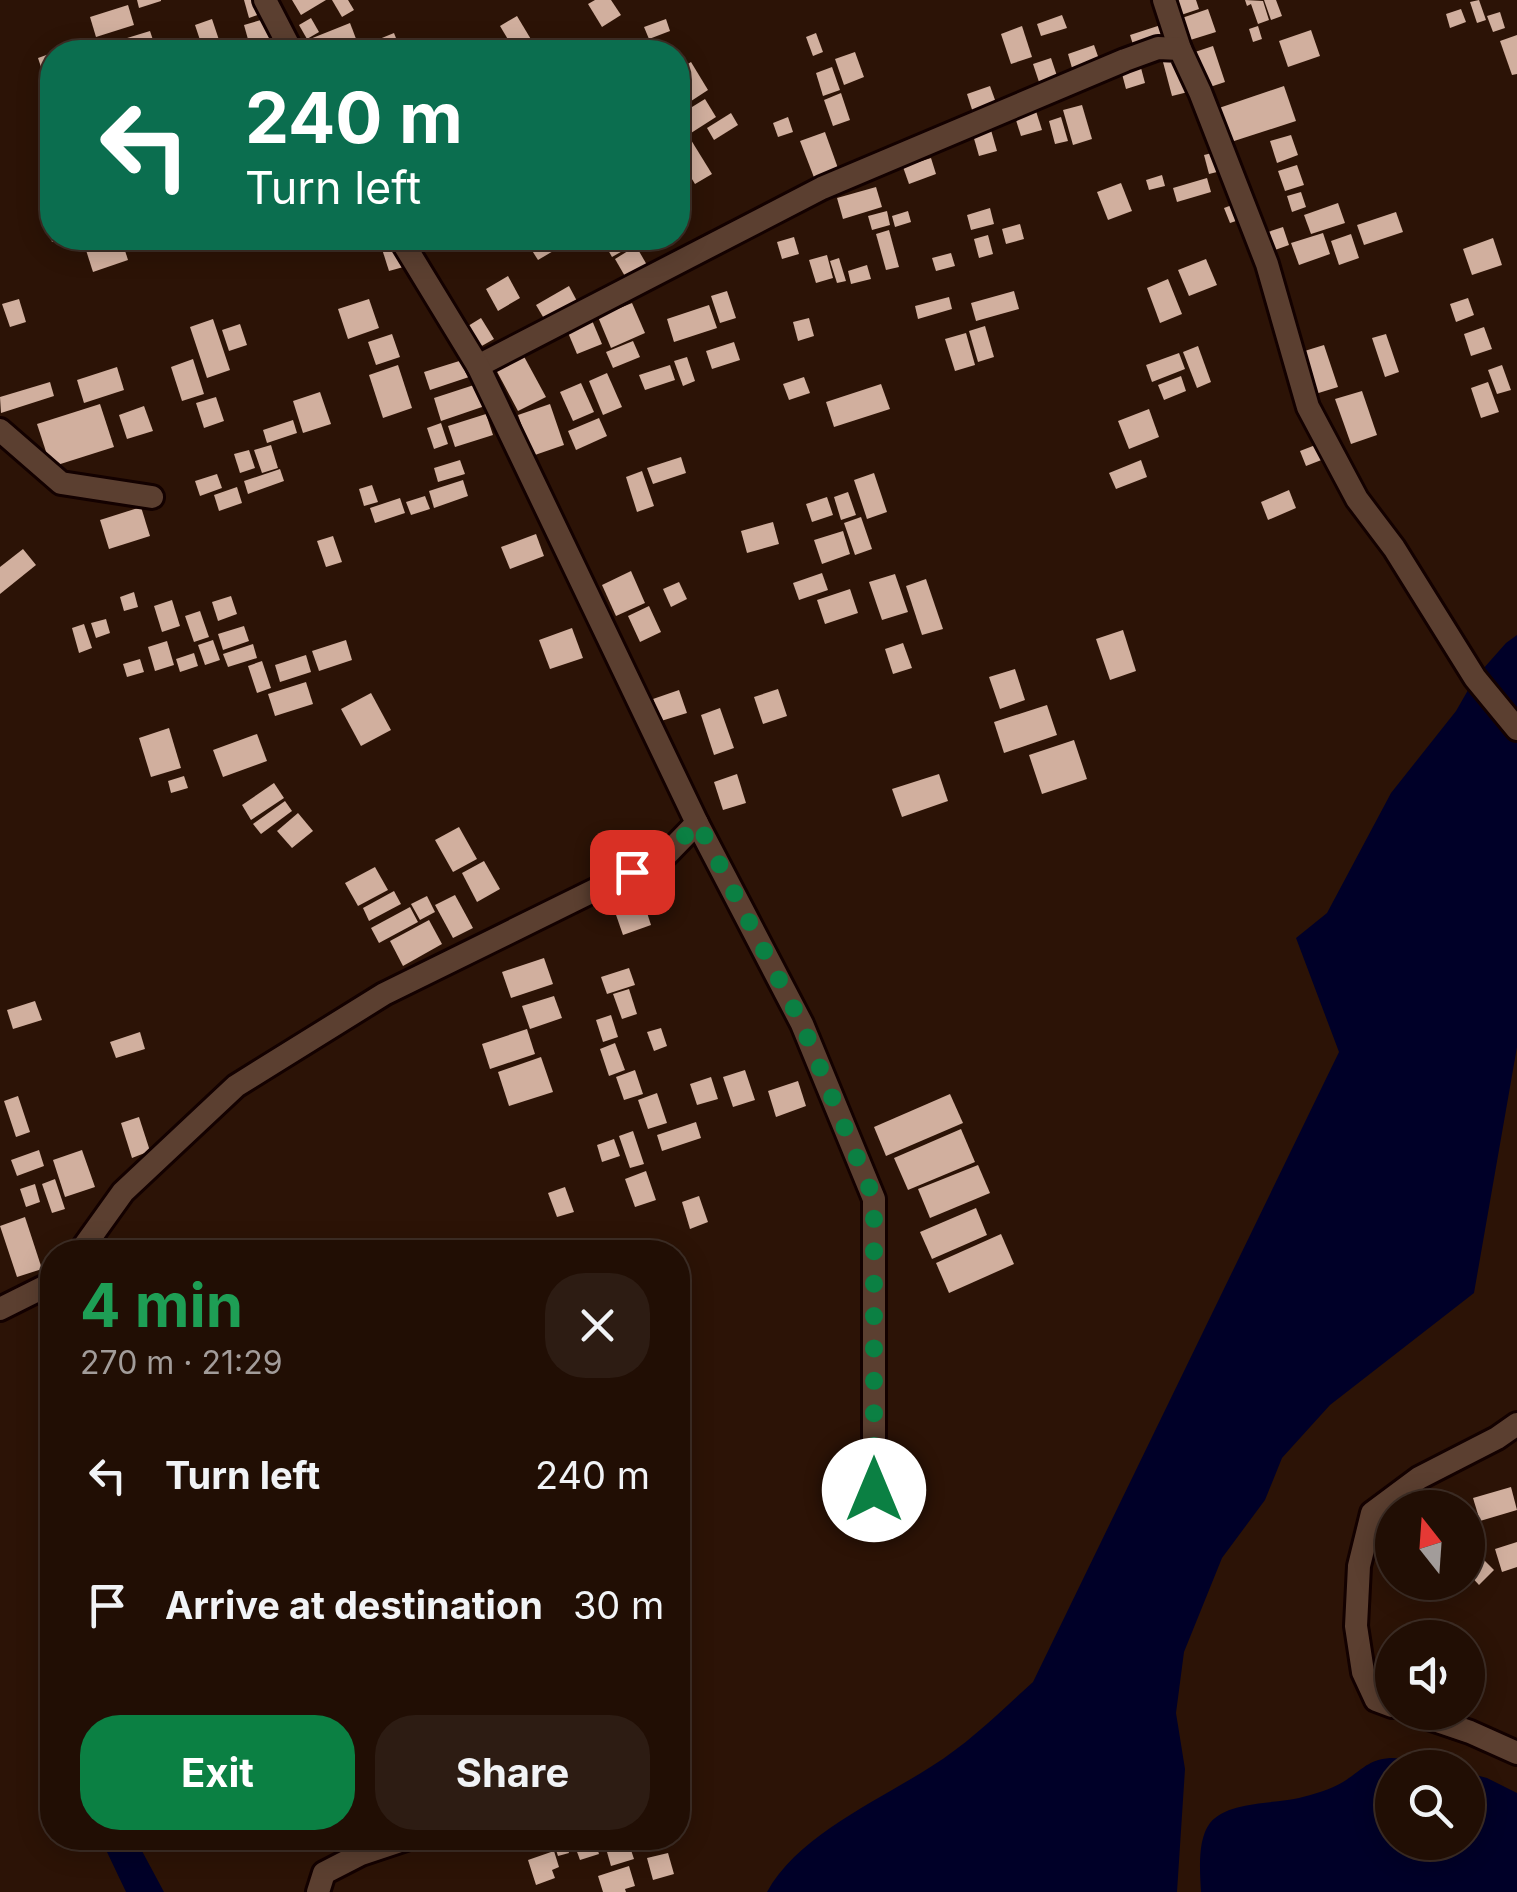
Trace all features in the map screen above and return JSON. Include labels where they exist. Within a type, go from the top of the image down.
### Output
[{"type":"street","points":[[265,0],[286,40]]},
{"type":"street","points":[[1164,0],[1267,264],[1308,408],[1357,499],[1394,548],[1475,678],[1517,730]]},
{"type":"street","points":[[478,366],[822,188],[1126,60],[1158,48],[1180,49]]},
{"type":"street","points":[[407,250],[478,366],[698,823],[802,1024],[874,1199],[874,1490]]},
{"type":"street","points":[[0,430],[61,483],[152,497]]},
{"type":"street","points":[[88,1240],[122,1192],[236,1086],[384,994],[666,854],[698,823]]},
{"type":"street","points":[[0,1309],[40,1288]]},
{"type":"street","points":[[1375,1698],[1363,1672],[1356,1626],[1359,1566],[1372,1513],[1419,1478],[1517,1424]]},
{"type":"street","points":[[1464,1730],[1517,1753]]},
{"type":"street","points":[[318,1892],[324,1872],[373,1850]]},
{"type":"water","points":[[1517,635],[1517,1047],[1474,1293],[1330,1405],[1282,1458],[1265,1500],[1222,1558],[1184,1652],[1176,1713],[1185,1769],[1177,1892],[767,1892],[798,1853],[819,1836],[946,1757],[1033,1682],[1339,1052],[1296,938],[1327,913],[1391,793],[1456,711],[1475,678]]},
{"type":"water","points":[[1375,1762],[1375,1860],[1485,1860],[1485,1777],[1517,1793],[1517,1892],[1201,1892],[1203,1838],[1218,1816],[1239,1807],[1322,1792]]},
{"type":"water","points":[[104,1850],[141,1850],[164,1892],[126,1892]]},
{"type":"building","points":[[137,0],[161,0],[161,1],[139,8]]},
{"type":"building","points":[[244,0],[259,0],[263,13],[249,18]]},
{"type":"building","points":[[292,0],[326,0],[301,15]]},
{"type":"building","points":[[332,0],[348,0],[354,10],[342,17]]},
{"type":"building","points":[[611,0],[621,15],[602,27],[588,4]]},
{"type":"building","points":[[1172,0],[1196,0],[1199,9],[1178,16]]},
{"type":"building","points":[[1245,0],[1263,1],[1269,20],[1258,24],[1251,4],[1247,6]]},
{"type":"building","points":[[1264,0],[1276,0],[1282,16],[1271,20]]},
{"type":"building","points":[[1479,0],[1486,20],[1477,23],[1470,2]]},
{"type":"building","points":[[128,5],[134,25],[96,37],[90,17]]},
{"type":"building","points":[[1208,9],[1216,32],[1187,41],[1179,19]]},
{"type":"building","points":[[1461,9],[1466,22],[1450,28],[1446,14]]},
{"type":"building","points":[[1500,12],[1505,28],[1493,32],[1487,16]]},
{"type":"building","points":[[1062,15],[1067,28],[1041,36],[1037,24]]},
{"type":"building","points":[[517,16],[531,40],[508,40],[500,26]]},
{"type":"building","points":[[271,17],[279,40],[248,40],[244,25]]},
{"type":"building","points":[[311,18],[319,32],[307,39],[299,25]]},
{"type":"building","points":[[212,19],[219,40],[200,40],[195,25]]},
{"type":"building","points":[[666,19],[670,31],[649,39],[644,27]]},
{"type":"building","points":[[350,23],[356,40],[310,40]]},
{"type":"building","points":[[1167,23],[1172,39],[1135,51],[1130,35]]},
{"type":"building","points":[[1022,26],[1032,57],[1011,64],[1001,34]]},
{"type":"building","points":[[1258,26],[1262,39],[1253,42],[1249,29]]},
{"type":"building","points":[[1311,30],[1320,56],[1288,67],[1279,41]]},
{"type":"building","points":[[150,31],[153,40],[121,40]]},
{"type":"building","points":[[394,33],[397,40],[377,40]]},
{"type":"building","points":[[816,33],[823,52],[813,56],[806,37]]},
{"type":"building","points":[[1517,35],[1517,74],[1512,75],[1500,41]]},
{"type":"building","points":[[1094,45],[1099,59],[1072,68],[1068,54]]},
{"type":"building","points":[[1213,46],[1225,82],[1204,89],[1192,53]]},
{"type":"building","points":[[855,52],[864,77],[844,85],[835,59]]},
{"type":"building","points":[[1051,58],[1060,85],[1042,91],[1033,64]]},
{"type":"building","points":[[1178,58],[1188,92],[1172,96],[1163,62]]},
{"type":"building","points":[[690,63],[708,90],[690,102]]},
{"type":"building","points":[[832,67],[840,90],[823,96],[816,73]]},
{"type":"building","points":[[1141,68],[1145,83],[1126,89],[1122,74]]},
{"type":"building","points":[[990,86],[999,111],[975,119],[967,94]]},
{"type":"building","points":[[1284,86],[1296,121],[1231,142],[1219,108]]},
{"type":"building","points":[[841,93],[850,120],[833,126],[824,100]]},
{"type":"building","points":[[705,99],[716,117],[691,133],[690,108]]},
{"type":"building","points":[[1082,105],[1092,139],[1073,145],[1063,110]]},
{"type":"building","points":[[1036,111],[1042,130],[1021,136],[1015,117]]},
{"type":"building","points":[[731,113],[738,125],[714,140],[707,128]]},
{"type":"building","points":[[788,117],[793,132],[778,137],[773,123]]},
{"type":"building","points":[[1061,117],[1068,141],[1055,144],[1049,121]]},
{"type":"building","points":[[991,130],[997,151],[979,156],[973,135]]},
{"type":"building","points":[[825,132],[839,171],[815,180],[800,141]]},
{"type":"building","points":[[1291,135],[1298,155],[1277,163],[1270,141]]},
{"type":"building","points":[[690,141],[712,174],[695,184],[690,176]]},
{"type":"building","points":[[1220,151],[1225,170],[1209,174],[1204,155]]},
{"type":"building","points":[[931,158],[936,174],[909,184],[903,167]]},
{"type":"building","points":[[1297,165],[1304,185],[1285,191],[1278,171]]},
{"type":"building","points":[[1162,175],[1165,186],[1149,190],[1146,180]]},
{"type":"building","points":[[1207,178],[1211,192],[1177,202],[1173,188]]},
{"type":"building","points":[[1121,183],[1132,211],[1108,220],[1097,192]]},
{"type":"building","points":[[876,187],[882,207],[843,219],[837,198]]},
{"type":"building","points":[[1301,192],[1306,207],[1292,212],[1287,196]]},
{"type":"building","points":[[1240,202],[1245,218],[1230,223],[1224,208]]},
{"type":"building","points":[[1338,203],[1345,223],[1311,234],[1304,215]]},
{"type":"building","points":[[990,208],[994,224],[971,230],[967,215]]},
{"type":"building","points":[[887,211],[890,225],[872,230],[868,216]]},
{"type":"building","points":[[908,211],[911,222],[895,227],[892,216]]},
{"type":"building","points":[[1396,212],[1403,232],[1364,245],[1357,225]]},
{"type":"building","points":[[1020,224],[1024,239],[1006,244],[1002,229]]},
{"type":"building","points":[[1283,227],[1289,245],[1269,252],[1262,234]]},
{"type":"building","points":[[889,230],[899,267],[886,270],[876,234]]},
{"type":"building","points":[[1323,233],[1330,254],[1299,265],[1291,243]]},
{"type":"building","points":[[1351,234],[1359,258],[1339,265],[1331,241]]},
{"type":"building","points":[[988,235],[993,254],[979,258],[974,239]]},
{"type":"building","points":[[794,237],[799,254],[782,259],[777,242]]},
{"type":"building","points":[[1493,238],[1502,265],[1472,275],[1463,249]]},
{"type":"building","points":[[86,250],[125,250],[128,260],[93,272]]},
{"type":"building","points":[[382,250],[402,250],[407,266],[389,271]]},
{"type":"building","points":[[532,250],[555,250],[538,260]]},
{"type":"building","points":[[630,250],[638,250],[647,265],[626,278],[615,259]]},
{"type":"building","points":[[951,253],[955,266],[936,271],[932,258]]},
{"type":"building","points":[[827,255],[833,278],[816,283],[809,260]]},
{"type":"building","points":[[839,258],[846,281],[837,283],[830,261]]},
{"type":"building","points":[[1206,259],[1217,285],[1189,296],[1178,270]]},
{"type":"building","points":[[867,265],[871,279],[851,284],[848,271]]},
{"type":"building","points":[[508,276],[520,298],[498,311],[486,289]]},
{"type":"building","points":[[1168,279],[1182,314],[1160,323],[1147,288]]},
{"type":"building","points":[[569,286],[578,303],[546,322],[536,305]]},
{"type":"building","points":[[727,291],[736,318],[720,323],[711,296]]},
{"type":"building","points":[[1014,291],[1019,309],[976,321],[971,303]]},
{"type":"building","points":[[949,297],[952,309],[918,319],[915,306]]},
{"type":"building","points":[[1468,298],[1474,315],[1456,322],[1450,304]]},
{"type":"building","points":[[19,299],[26,322],[10,327],[2,304]]},
{"type":"building","points":[[369,299],[379,328],[348,339],[338,309]]},
{"type":"building","points":[[632,303],[645,333],[611,348],[598,317]]},
{"type":"building","points":[[709,305],[717,328],[674,342],[667,319]]},
{"type":"building","points":[[481,318],[494,339],[480,347],[468,326]]},
{"type":"building","points":[[591,318],[602,344],[577,354],[566,328]]},
{"type":"building","points":[[809,318],[814,336],[798,341],[793,322]]},
{"type":"building","points":[[213,319],[230,370],[207,378],[190,327]]},
{"type":"building","points":[[240,324],[247,345],[229,351],[222,330]]},
{"type":"building","points":[[985,326],[994,357],[978,362],[969,331]]},
{"type":"building","points":[[1484,327],[1492,349],[1471,356],[1464,334]]},
{"type":"building","points":[[966,333],[975,365],[955,371],[945,339]]},
{"type":"building","points":[[392,334],[400,357],[376,365],[368,342]]},
{"type":"building","points":[[1386,334],[1399,372],[1385,377],[1372,338]]},
{"type":"building","points":[[633,341],[640,357],[613,368],[606,352]]},
{"type":"building","points":[[734,342],[740,360],[712,369],[706,351]]},
{"type":"building","points":[[1324,345],[1338,387],[1312,395],[1298,353]]},
{"type":"building","points":[[1198,346],[1211,382],[1197,388],[1183,352]]},
{"type":"building","points":[[521,351],[546,397],[518,411],[494,366]]},
{"type":"building","points":[[1179,353],[1185,369],[1152,382],[1146,365]]},
{"type":"building","points":[[687,357],[695,381],[683,386],[674,361]]},
{"type":"building","points":[[469,358],[475,375],[430,390],[424,372]]},
{"type":"building","points":[[193,359],[204,394],[182,401],[171,367]]},
{"type":"building","points":[[398,365],[412,408],[383,418],[369,375]]},
{"type":"building","points":[[670,365],[675,380],[645,390],[639,375]]},
{"type":"building","points":[[1502,365],[1511,390],[1497,394],[1488,370]]},
{"type":"building","points":[[117,367],[124,390],[84,403],[77,380]]},
{"type":"building","points":[[607,373],[622,407],[603,415],[589,381]]},
{"type":"building","points":[[1181,376],[1186,391],[1164,400],[1158,385]]},
{"type":"building","points":[[804,377],[810,393],[789,400],[783,384]]},
{"type":"building","points":[[50,382],[54,396],[1,413],[0,397]]},
{"type":"building","points":[[1488,382],[1499,412],[1481,418],[1471,388]]},
{"type":"building","points":[[581,383],[594,412],[573,421],[560,392]]},
{"type":"building","points":[[477,384],[485,406],[441,421],[434,398]]},
{"type":"building","points":[[881,384],[890,409],[834,427],[826,402]]},
{"type":"building","points":[[1362,391],[1377,435],[1351,444],[1335,399]]},
{"type":"building","points":[[320,392],[331,424],[303,433],[293,401]]},
{"type":"building","points":[[216,397],[224,421],[204,428],[196,403]]},
{"type":"building","points":[[100,404],[114,447],[51,467],[37,424]]},
{"type":"building","points":[[550,404],[564,445],[532,456],[518,415]]},
{"type":"building","points":[[144,406],[153,431],[127,439],[119,415]]},
{"type":"building","points":[[1149,409],[1159,437],[1129,449],[1118,421]]},
{"type":"building","points":[[486,414],[493,435],[455,447],[448,426]]},
{"type":"building","points":[[599,418],[607,436],[576,450],[568,431]]},
{"type":"building","points":[[293,420],[297,433],[267,443],[263,430]]},
{"type":"building","points":[[441,423],[448,444],[434,449],[427,428]]},
{"type":"building","points":[[1318,444],[1324,459],[1306,466],[1300,451]]},
{"type":"building","points":[[271,445],[278,468],[262,473],[254,450]]},
{"type":"building","points":[[249,450],[255,468],[240,473],[234,454]]},
{"type":"building","points":[[681,457],[686,473],[653,484],[647,468]]},
{"type":"building","points":[[460,460],[465,474],[438,482],[434,468]]},
{"type":"building","points":[[1141,460],[1147,477],[1116,489],[1109,473]]},
{"type":"building","points":[[280,469],[284,481],[248,494],[244,481]]},
{"type":"building","points":[[642,471],[654,506],[637,512],[626,477]]},
{"type":"building","points":[[874,473],[887,512],[867,519],[854,480]]},
{"type":"building","points":[[217,474],[222,488],[200,496],[195,481]]},
{"type":"building","points":[[463,480],[468,496],[434,508],[429,491]]},
{"type":"building","points":[[372,485],[378,502],[364,506],[359,489]]},
{"type":"building","points":[[237,487],[242,503],[219,511],[214,495]]},
{"type":"building","points":[[1289,490],[1296,508],[1268,520],[1261,502]]},
{"type":"building","points":[[848,492],[856,515],[841,520],[834,497]]},
{"type":"building","points":[[425,496],[430,509],[411,515],[406,502]]},
{"type":"building","points":[[827,497],[833,515],[812,522],[806,504]]},
{"type":"building","points":[[400,498],[405,513],[375,523],[370,508]]},
{"type":"building","points":[[141,507],[150,536],[109,549],[100,520]]},
{"type":"building","points":[[861,517],[872,549],[855,555],[844,523]]},
{"type":"building","points":[[773,522],[779,544],[747,553],[741,531]]},
{"type":"building","points":[[843,531],[850,554],[822,564],[814,540]]},
{"type":"building","points":[[536,534],[544,556],[510,569],[501,547]]},
{"type":"building","points":[[333,536],[342,562],[326,567],[317,541]]},
{"type":"building","points":[[23,549],[36,565],[0,594],[0,567]]},
{"type":"building","points":[[631,571],[645,603],[616,616],[602,585]]},
{"type":"building","points":[[822,573],[828,590],[799,600],[793,583]]},
{"type":"building","points":[[895,574],[908,612],[882,620],[869,582]]},
{"type":"building","points":[[926,579],[943,629],[922,635],[906,586]]},
{"type":"building","points":[[679,582],[687,599],[671,607],[663,589]]},
{"type":"building","points":[[850,589],[858,613],[825,624],[817,600]]},
{"type":"building","points":[[134,592],[138,607],[124,611],[120,597]]},
{"type":"building","points":[[231,596],[237,614],[218,621],[212,602]]},
{"type":"building","points":[[172,600],[180,626],[162,632],[154,606]]},
{"type":"building","points":[[649,606],[661,632],[640,642],[628,616]]},
{"type":"building","points":[[200,611],[209,637],[194,642],[185,616]]},
{"type":"building","points":[[106,619],[110,633],[96,638],[91,623]]},
{"type":"building","points":[[84,624],[92,648],[79,653],[72,628]]},
{"type":"building","points":[[244,626],[249,641],[223,650],[218,634]]},
{"type":"building","points":[[572,628],[583,658],[550,669],[539,640]]},
{"type":"building","points":[[1123,630],[1136,671],[1110,680],[1096,639]]},
{"type":"building","points":[[213,640],[220,660],[205,665],[198,645]]},
{"type":"building","points":[[346,640],[352,660],[319,671],[312,651]]},
{"type":"building","points":[[167,641],[174,665],[155,671],[148,647]]},
{"type":"building","points":[[903,643],[912,668],[893,674],[885,649]]},
{"type":"building","points":[[253,644],[257,658],[228,667],[223,654]]},
{"type":"building","points":[[194,653],[198,666],[180,672],[176,659]]},
{"type":"building","points":[[306,655],[311,672],[280,682],[275,665]]},
{"type":"building","points":[[140,659],[144,672],[127,677],[123,664]]},
{"type":"building","points":[[262,661],[271,688],[257,693],[248,666]]},
{"type":"building","points":[[1015,669],[1025,700],[1000,709],[989,677]]},
{"type":"building","points":[[306,682],[313,704],[275,716],[268,694]]},
{"type":"building","points":[[778,689],[787,716],[763,724],[754,697]]},
{"type":"building","points":[[679,690],[687,713],[661,721],[653,699]]},
{"type":"building","points":[[371,693],[391,730],[361,746],[341,709]]},
{"type":"building","points":[[1047,705],[1057,735],[1004,753],[994,722]]},
{"type":"building","points":[[720,708],[734,748],[714,755],[701,715]]},
{"type":"building","points":[[169,728],[181,768],[151,777],[139,738]]},
{"type":"building","points":[[257,734],[267,761],[223,777],[213,750]]},
{"type":"building","points":[[1074,740],[1087,779],[1042,794],[1029,755]]},
{"type":"building","points":[[737,774],[746,803],[723,810],[714,782]]},
{"type":"building","points":[[939,774],[948,801],[902,817],[892,789]]},
{"type":"building","points":[[184,776],[188,788],[171,793],[168,781]]},
{"type":"building","points":[[274,783],[284,798],[251,820],[242,805]]},
{"type":"building","points":[[285,801],[292,811],[261,834],[253,824]]},
{"type":"building","points":[[298,813],[313,831],[292,848],[277,831]]},
{"type":"building","points":[[459,827],[477,859],[453,872],[435,840]]},
{"type":"building","points":[[484,861],[500,889],[477,902],[462,873]]},
{"type":"building","points":[[375,867],[388,890],[358,906],[345,883]]},
{"type":"building","points":[[636,879],[651,925],[623,935],[607,889]]},
{"type":"building","points":[[394,891],[401,904],[369,921],[363,908]]},
{"type":"building","points":[[455,895],[473,928],[453,938],[435,905]]},
{"type":"building","points":[[427,896],[435,912],[420,920],[411,904]]},
{"type":"building","points":[[410,907],[418,922],[379,943],[371,928]]},
{"type":"building","points":[[429,920],[442,944],[403,966],[390,941]]},
{"type":"building","points":[[544,958],[553,984],[511,998],[502,972]]},
{"type":"building","points":[[629,968],[635,985],[607,994],[601,977]]},
{"type":"building","points":[[629,989],[637,1014],[622,1019],[613,994]]},
{"type":"building","points":[[554,996],[562,1018],[530,1029],[522,1006]]},
{"type":"building","points":[[35,1001],[42,1020],[13,1029],[7,1010]]},
{"type":"building","points":[[611,1015],[618,1037],[603,1042],[596,1020]]},
{"type":"building","points":[[661,1028],[667,1046],[654,1051],[647,1032]]},
{"type":"building","points":[[527,1029],[535,1054],[490,1069],[482,1044]]},
{"type":"building","points":[[140,1032],[145,1049],[116,1058],[110,1042]]},
{"type":"building","points":[[615,1043],[625,1070],[609,1076],[600,1049]]},
{"type":"building","points":[[541,1057],[553,1092],[509,1106],[498,1072]]},
{"type":"building","points":[[635,1070],[643,1094],[624,1100],[616,1077]]},
{"type":"building","points":[[745,1070],[755,1100],[733,1107],[723,1077]]},
{"type":"building","points":[[711,1077],[718,1099],[697,1105],[690,1084]]},
{"type":"building","points":[[798,1081],[806,1106],[776,1117],[768,1091]]},
{"type":"building","points":[[657,1093],[667,1123],[648,1129],[638,1100]]},
{"type":"building","points":[[950,1094],[963,1123],[886,1156],[874,1127]]},
{"type":"building","points":[[18,1096],[30,1132],[16,1137],[4,1101]]},
{"type":"building","points":[[139,1117],[150,1151],[132,1158],[121,1123]]},
{"type":"building","points":[[696,1122],[701,1138],[662,1151],[657,1135]]},
{"type":"building","points":[[961,1129],[975,1162],[908,1190],[894,1158]]},
{"type":"building","points":[[633,1131],[644,1164],[630,1168],[619,1136]]},
{"type":"building","points":[[614,1139],[620,1156],[602,1162],[597,1145]]},
{"type":"building","points":[[39,1150],[44,1166],[17,1176],[11,1160]]},
{"type":"building","points":[[82,1150],[95,1187],[65,1197],[53,1160]]},
{"type":"building","points":[[978,1165],[990,1193],[930,1218],[918,1189]]},
{"type":"building","points":[[646,1171],[656,1200],[635,1207],[625,1179]]},
{"type":"building","points":[[55,1179],[65,1209],[52,1213],[42,1184]]},
{"type":"building","points":[[35,1184],[40,1202],[26,1207],[20,1189]]},
{"type":"building","points":[[565,1187],[574,1212],[557,1217],[548,1193]]},
{"type":"building","points":[[699,1196],[708,1222],[690,1229],[682,1202]]},
{"type":"building","points":[[976,1208],[987,1235],[932,1259],[920,1232]]},
{"type":"building","points":[[25,1217],[40,1270],[17,1277],[0,1226]]},
{"type":"building","points":[[1001,1234],[1014,1264],[949,1293],[936,1263]]},
{"type":"building","points":[[1511,1487],[1517,1510],[1485,1520],[1485,1495]]},
{"type":"building","points":[[1517,1542],[1517,1567],[1502,1572],[1495,1549]]},
{"type":"building","points":[[1485,1561],[1494,1570],[1485,1579]]},
{"type":"building","points":[[576,1850],[598,1850],[599,1854],[580,1860]]},
{"type":"building","points":[[606,1850],[631,1850],[634,1859],[611,1866]]},
{"type":"building","points":[[554,1851],[559,1867],[552,1870],[555,1878],[536,1885],[528,1860]]},
{"type":"building","points":[[668,1853],[674,1874],[653,1880],[647,1858]]},
{"type":"building","points":[[629,1866],[635,1886],[625,1889],[626,1892],[603,1892],[598,1876]]},
{"type":"route","points":[[632,872],[666,854],[698,823],[802,1024],[874,1199],[874,1490]]}]
